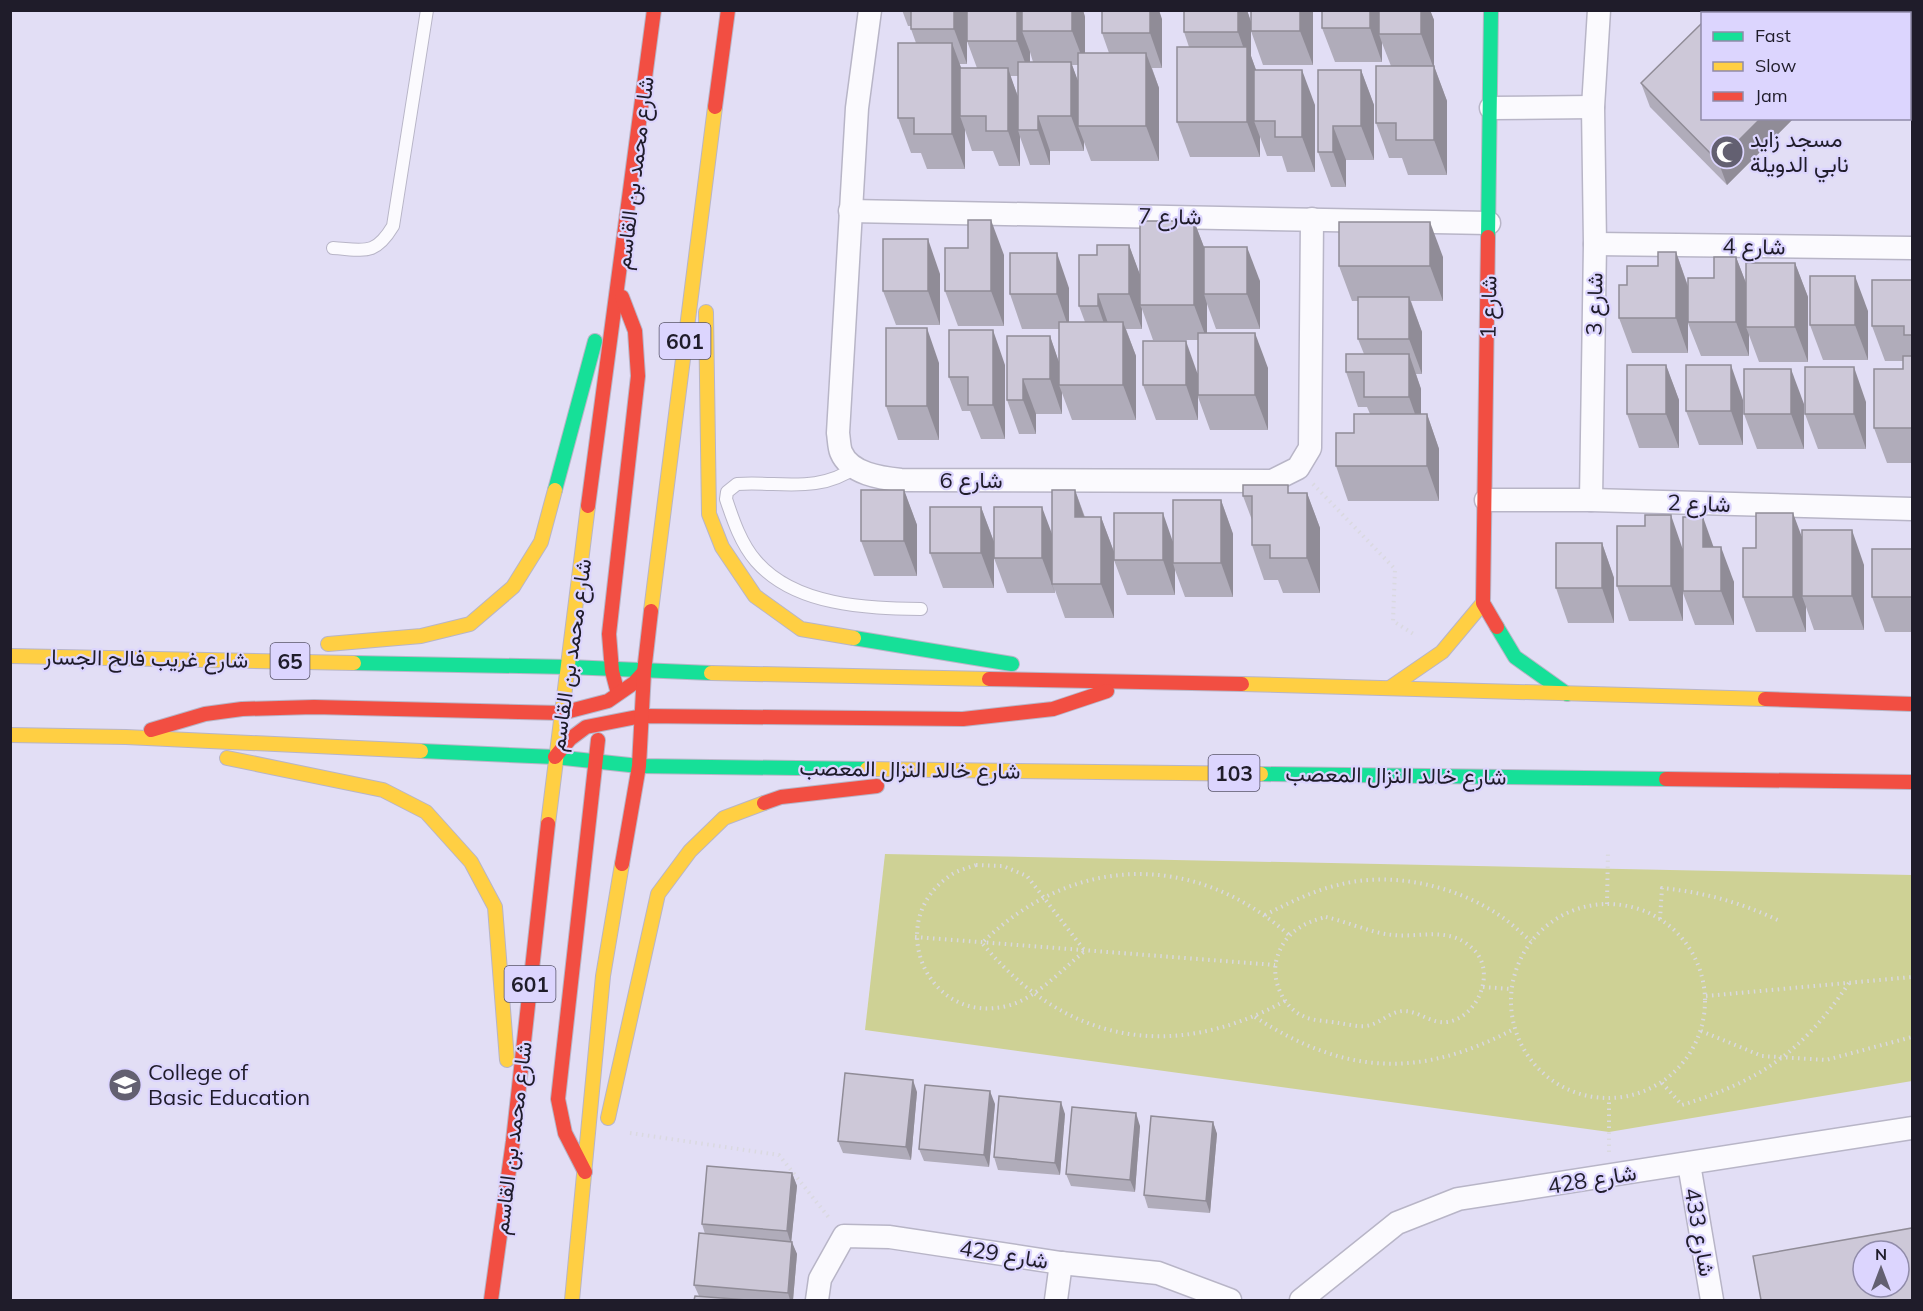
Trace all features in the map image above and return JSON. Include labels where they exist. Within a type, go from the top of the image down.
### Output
[{"type":"main road","name":"شارع محمد بن القاسم","points":[[490,1300],[513,1141],[555,757],[630,212],[654,10]]},
{"type":"main road","name":"601","points":[[572,1300],[603,976],[639,766],[644,672],[704,182],[728,10]]},
{"type":"main road","name":"شارع 1","points":[[1483,603],[1491,10]]},
{"type":"main road","points":[[704,182],[709,514],[722,547],[755,596],[801,629],[1129,684]]},
{"type":"main road","points":[[315,645],[421,636],[470,624],[513,587],[541,542],[630,212]]},
{"type":"main road","points":[[619,290],[635,331],[638,376],[609,634],[612,671],[639,766]]},
{"type":"main road","points":[[1391,687],[1442,652],[1483,603],[1515,657],[1568,694]]},
{"type":"main road","points":[[139,658],[280,647]]},
{"type":"main road","name":"شارع غريب فالح الجسار","points":[[10,656],[569,667]]},
{"type":"main road","points":[[569,667],[644,672],[1129,684],[1391,687],[1912,704]]},
{"type":"main road","points":[[569,667],[580,680]]},
{"type":"main road","points":[[126,737],[205,714],[242,709],[314,707],[562,713],[590,701],[618,695],[644,672]]},
{"type":"main road","points":[[10,735],[126,737],[555,757],[570,739],[586,727],[624,718],[642,716],[963,719],[1053,709],[1129,684]]},
{"type":"main road","points":[[585,1172],[565,1133],[558,1099],[596,760],[597,724],[590,701]]},
{"type":"main road","points":[[126,737],[383,790],[426,812],[471,862],[495,907],[513,1141]]},
{"type":"main road","name":"شارع خالد النزال المعصب","points":[[555,757],[639,766],[1912,782]]},
{"type":"main road","points":[[605,1129],[658,894],[690,850],[724,818],[781,797],[1012,770]]},
{"type":"main road","points":[[578,1249],[600,1151]]},
{"type":"street","points":[[856,468],[842,454],[838,433],[857,108],[870,10]]},
{"type":"street","name":"شارع 3","points":[[1591,500],[1595,243],[1593,107],[1599,10]]},
{"type":"street","points":[[1491,108],[1593,107]]},
{"type":"street","name":"شارع 7","points":[[850,211],[1489,223]]},
{"type":"street","points":[[1298,468],[1310,448],[1312,219]]},
{"type":"street","name":"شارع 4","points":[[1595,243],[1912,248]]},
{"type":"street","name":"شارع 6","points":[[856,468],[875,477],[901,480],[1272,481],[1298,468]]},
{"type":"street","name":"شارع 2","points":[[1486,500],[1591,500],[1912,509]]},
{"type":"street","name":"شارع 428","points":[[1301,1300],[1397,1223],[1458,1199],[1912,1128]]},
{"type":"street","name":"شارع 433","points":[[1689,1164],[1712,1300]]},
{"type":"street","points":[[817,1300],[820,1279],[844,1236]]},
{"type":"street","name":"شارع 429","points":[[844,1236],[890,1237],[1061,1263],[1158,1273],[1230,1300]]},
{"type":"street","points":[[1056,1300],[1061,1263]]},
{"type":"lane","points":[[333,248],[370,250],[382,244],[393,226],[427,10]]},
{"type":"lane","points":[[856,468],[834,481],[817,484],[737,484],[727,492],[726,499],[747,549],[756,561],[779,581],[801,592],[837,602],[865,607],[921,609]]},
{"type":"path","points":[[1298,468],[1395,569],[1393,621],[1442,652]]},
{"type":"path","points":[[1607,904],[1608,850]]},
{"type":"path","points":[[976,865],[1003,866],[1027,876],[1085,951],[1032,993],[1008,1006],[982,1009],[957,1002],[935,986],[921,965],[915,938],[919,913],[932,891],[952,874],[976,865]]},
{"type":"path","points":[[982,943],[1001,925],[1043,896],[1079,882],[1118,874],[1156,874],[1195,881],[1232,895],[1265,915],[1288,935]]},
{"type":"path","points":[[1265,915],[1300,897],[1340,884],[1381,880],[1412,883],[1462,896],[1499,915],[1531,941]]},
{"type":"path","points":[[1660,919],[1662,888],[1703,892],[1743,904],[1780,921]]},
{"type":"path","points":[[1607,904],[1635,907],[1660,919],[1678,933],[1692,952],[1702,973],[1706,996],[1704,1021],[1696,1045],[1681,1066],[1662,1083],[1637,1095],[1610,1099],[1584,1096],[1561,1087],[1540,1072],[1524,1052],[1514,1029],[1510,989],[1517,963],[1531,941],[1552,921],[1578,908],[1607,904]]},
{"type":"path","points":[[1326,917],[1392,935],[1452,935],[1475,951],[1483,968],[1483,987],[1477,1002],[1464,1015],[1450,1022],[1434,1022],[1418,1014],[1403,1011],[1389,1015],[1379,1023],[1363,1027],[1302,1016],[1285,1001],[1277,984],[1275,966],[1280,949],[1288,935],[1306,922],[1326,917]]},
{"type":"path","points":[[915,938],[1275,966]]},
{"type":"path","points":[[982,943],[1005,970],[1032,993],[1065,1014],[1102,1028],[1140,1035],[1180,1036],[1218,1030],[1255,1017],[1285,1001]]},
{"type":"path","points":[[1706,996],[1912,977]]},
{"type":"path","points":[[1662,1083],[1682,1105],[1722,1092],[1761,1074],[1825,1018],[1849,983]]},
{"type":"path","points":[[1483,987],[1510,989]]},
{"type":"path","points":[[1255,1017],[1288,1038],[1325,1054],[1363,1062],[1402,1064],[1442,1059],[1479,1047],[1514,1029]]},
{"type":"path","points":[[1701,1031],[1762,1056],[1826,1060],[1912,1037]]},
{"type":"path","points":[[1609,1176],[1610,1099]]},
{"type":"path","points":[[605,1129],[779,1155],[844,1236]]},
{"type":"green space","points":[[885,854],[1912,875],[1912,1081],[1609,1132],[865,1030]]},
{"type":"building","points":[[911,10],[954,10],[954,29],[911,29]]},
{"type":"building","points":[[967,10],[1017,10],[1017,41],[967,41]]},
{"type":"building","points":[[1022,10],[1072,10],[1072,31],[1022,31]]},
{"type":"building","points":[[1102,10],[1150,10],[1150,33],[1102,33]]},
{"type":"building","points":[[1184,10],[1238,10],[1238,32],[1184,32]]},
{"type":"building","points":[[1251,10],[1300,10],[1300,31],[1251,31]]},
{"type":"building","points":[[1322,10],[1370,10],[1370,28],[1322,28]]},
{"type":"building","points":[[1379,10],[1421,10],[1421,34],[1379,34]]},
{"type":"building","points":[[1715,10],[1736,10],[1738,12],[1714,12]]},
{"type":"building","points":[[1701,24],[1701,120],[1759,120],[1718,161],[1641,83]]},
{"type":"building","points":[[898,43],[952,43],[952,134],[914,134],[914,118],[898,118]]},
{"type":"building","points":[[1177,47],[1247,47],[1247,122],[1177,122]]},
{"type":"building","points":[[1078,53],[1146,53],[1146,126],[1078,126]]},
{"type":"building","points":[[1018,62],[1071,62],[1071,116],[1038,116],[1038,130],[1018,130]]},
{"type":"building","points":[[1376,66],[1434,66],[1434,140],[1396,140],[1396,123],[1376,123]]},
{"type":"building","points":[[960,68],[1008,68],[1008,131],[986,131],[986,116],[960,116]]},
{"type":"building","points":[[1254,70],[1302,70],[1302,137],[1275,137],[1275,121],[1254,121]]},
{"type":"building","points":[[1318,70],[1361,70],[1361,126],[1333,126],[1333,152],[1318,152]]},
{"type":"building","points":[[968,220],[991,220],[991,291],[945,291],[945,248],[968,248]]},
{"type":"building","points":[[1140,221],[1194,221],[1194,305],[1140,305]]},
{"type":"building","points":[[1339,222],[1430,222],[1430,266],[1339,266]]},
{"type":"building","points":[[883,239],[928,239],[928,291],[883,291]]},
{"type":"building","points":[[1097,245],[1129,245],[1129,294],[1098,294],[1098,306],[1079,306],[1079,255],[1097,255]]},
{"type":"building","points":[[1204,247],[1247,247],[1247,294],[1204,294]]},
{"type":"building","points":[[1658,252],[1676,252],[1676,318],[1619,318],[1619,285],[1627,285],[1627,266],[1658,266]]},
{"type":"building","points":[[1010,253],[1057,253],[1057,294],[1010,294]]},
{"type":"building","points":[[1714,257],[1736,257],[1736,322],[1688,322],[1688,278],[1714,278]]},
{"type":"building","points":[[1746,263],[1795,263],[1795,327],[1746,327]]},
{"type":"building","points":[[1810,276],[1855,276],[1855,325],[1810,325]]},
{"type":"building","points":[[1872,280],[1912,280],[1912,335],[1904,335],[1904,326],[1872,326]]},
{"type":"building","points":[[1358,297],[1409,297],[1409,339],[1358,339]]},
{"type":"building","points":[[1059,322],[1123,322],[1123,385],[1059,385]]},
{"type":"building","points":[[886,328],[927,328],[927,406],[886,406]]},
{"type":"building","points":[[949,330],[993,330],[993,405],[968,405],[968,377],[949,377]]},
{"type":"building","points":[[1198,333],[1255,333],[1255,395],[1198,395]]},
{"type":"building","points":[[1007,336],[1050,336],[1050,379],[1023,379],[1023,400],[1007,400]]},
{"type":"building","points":[[1143,341],[1186,341],[1186,385],[1143,385]]},
{"type":"building","points":[[1346,354],[1409,354],[1409,397],[1364,397],[1364,372],[1346,372]]},
{"type":"building","points":[[1903,356],[1912,356],[1912,428],[1874,428],[1874,369],[1903,369]]},
{"type":"building","points":[[1627,365],[1666,365],[1666,414],[1627,414]]},
{"type":"building","points":[[1686,365],[1731,365],[1731,411],[1686,411]]},
{"type":"building","points":[[1805,367],[1854,367],[1854,414],[1805,414]]},
{"type":"building","points":[[1744,369],[1791,369],[1791,414],[1744,414]]},
{"type":"building","points":[[1354,414],[1427,414],[1427,466],[1336,466],[1336,433],[1354,433]]},
{"type":"building","points":[[1243,485],[1288,485],[1288,493],[1307,493],[1307,558],[1270,558],[1270,545],[1252,545],[1252,496],[1243,496]]},
{"type":"building","points":[[861,490],[904,490],[904,541],[861,541]]},
{"type":"building","points":[[1052,490],[1075,490],[1075,517],[1101,517],[1101,584],[1052,584]]},
{"type":"building","points":[[1173,500],[1221,500],[1221,563],[1173,563]]},
{"type":"building","points":[[930,507],[981,507],[981,553],[930,553]]},
{"type":"building","points":[[994,507],[1042,507],[1042,558],[994,558]]},
{"type":"building","points":[[1114,513],[1163,513],[1163,560],[1114,560]]},
{"type":"building","points":[[1756,513],[1793,513],[1793,597],[1743,597],[1743,548],[1756,548]]},
{"type":"building","points":[[1645,515],[1671,515],[1671,586],[1617,586],[1617,526],[1645,526]]},
{"type":"building","points":[[1683,517],[1703,517],[1703,547],[1721,547],[1721,591],[1683,591]]},
{"type":"building","points":[[1802,530],[1852,530],[1852,596],[1802,596]]},
{"type":"building","points":[[1556,543],[1602,543],[1602,588],[1556,588]]},
{"type":"building","points":[[1872,549],[1912,549],[1912,597],[1872,597]]},
{"type":"building","points":[[845,1073],[913,1080],[906,1147],[838,1141]]},
{"type":"building","points":[[925,1085],[990,1091],[984,1155],[919,1149]]},
{"type":"building","points":[[999,1096],[1061,1102],[1055,1163],[994,1157]]},
{"type":"building","points":[[1072,1107],[1136,1113],[1130,1180],[1066,1174]]},
{"type":"building","points":[[1151,1116],[1213,1122],[1206,1201],[1144,1195]]},
{"type":"building","points":[[707,1166],[792,1173],[787,1231],[702,1224]]},
{"type":"building","points":[[1912,1228],[1912,1300],[1761,1300],[1753,1256]]},
{"type":"building","points":[[699,1233],[792,1242],[788,1293],[694,1285]]},
{"type":"building","points":[[695,1296],[747,1300],[694,1300]]},
{"type":"traffic: fast","points":[[1488,237],[1491,10]]},
{"type":"traffic: fast","points":[[555,490],[595,341]]},
{"type":"traffic: fast","points":[[1497,627],[1515,657],[1567,694]]},
{"type":"traffic: fast","points":[[854,638],[1012,664]]},
{"type":"traffic: fast","points":[[354,663],[569,667],[711,673]]},
{"type":"traffic: fast","points":[[421,751],[555,757],[639,766],[867,769]]},
{"type":"traffic: fast","points":[[1261,774],[1666,779]]},
{"type":"traffic: slow","points":[[651,611],[715,107]]},
{"type":"traffic: slow","points":[[706,312],[709,514],[722,547],[755,596],[801,629],[854,638]]},
{"type":"traffic: slow","points":[[328,644],[421,636],[470,624],[513,587],[541,542],[555,490]]},
{"type":"traffic: slow","points":[[548,824],[588,506]]},
{"type":"traffic: slow","points":[[1391,687],[1442,652],[1483,603]]},
{"type":"traffic: slow","points":[[10,656],[354,663]]},
{"type":"traffic: slow","points":[[711,673],[989,679]]},
{"type":"traffic: slow","points":[[1242,684],[1765,699]]},
{"type":"traffic: slow","points":[[10,735],[126,737],[421,751]]},
{"type":"traffic: slow","points":[[227,758],[383,790],[426,812],[471,862],[495,907],[507,1060]]},
{"type":"traffic: slow","points":[[867,769],[1261,774]]},
{"type":"traffic: slow","points":[[608,1118],[658,894],[690,851],[724,818],[764,803]]},
{"type":"traffic: slow","points":[[572,1300],[603,976],[622,864]]},
{"type":"traffic: jam","points":[[588,506],[654,10]]},
{"type":"traffic: jam","points":[[715,107],[728,10]]},
{"type":"traffic: jam","points":[[1488,237],[1483,603],[1497,627]]},
{"type":"traffic: jam","points":[[617,690],[612,671],[609,634],[638,376],[635,331],[622,297]]},
{"type":"traffic: jam","points":[[622,864],[639,766],[644,672],[651,611]]},
{"type":"traffic: jam","points":[[151,730],[205,714],[242,709],[314,707],[562,713],[608,701],[634,683],[644,672]]},
{"type":"traffic: jam","points":[[989,679],[1242,684]]},
{"type":"traffic: jam","points":[[555,757],[570,739],[586,727],[642,716],[963,719],[1053,709],[1107,691]]},
{"type":"traffic: jam","points":[[1765,699],[1912,704]]},
{"type":"traffic: jam","points":[[585,1172],[565,1133],[558,1099],[598,740]]},
{"type":"traffic: jam","points":[[1666,779],[1912,782]]},
{"type":"traffic: jam","points":[[764,803],[781,797],[877,786]]},
{"type":"traffic: jam","points":[[491,1300],[513,1141],[548,824]]},
{"type":"place","name":"مسجد زايد نابي الدويلة","points":[[1727,152]]},
{"type":"place","name":"College of Basic Education","points":[[125,1085]]}]
